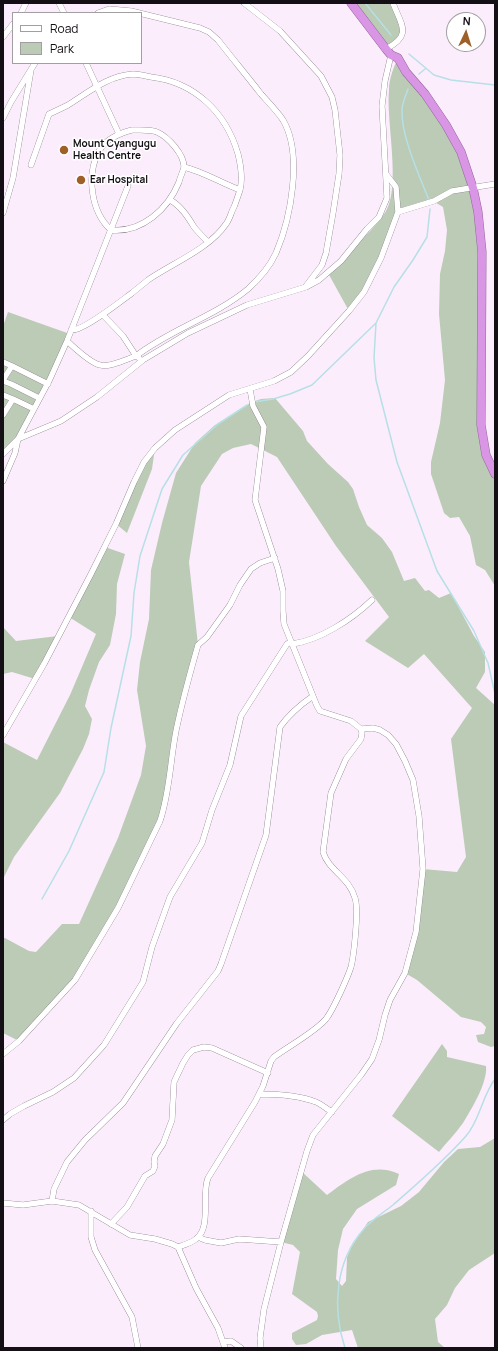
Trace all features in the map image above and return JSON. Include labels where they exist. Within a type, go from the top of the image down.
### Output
[{"type":"highway","points":[[350,3],[389,52],[398,58],[406,72],[425,94],[446,125],[459,148],[473,188],[478,212],[482,252],[481,425],[486,455],[495,474]]},
{"type":"street","points":[[22,12],[26,3]]},
{"type":"street","points":[[59,3],[64,12]]},
{"type":"street","points":[[244,3],[280,31],[322,76],[332,97],[335,110],[340,155],[339,174],[333,213],[326,253],[322,265],[306,287]]},
{"type":"street","points":[[3,453],[18,439],[61,421],[97,397],[143,360],[188,332],[247,305],[306,287],[319,280],[341,261],[367,229],[379,217],[387,198],[382,106],[389,52],[401,39],[403,34],[403,28],[393,3]]},
{"type":"street","points":[[101,12],[109,9],[131,10],[139,12]]},
{"type":"street","points":[[67,341],[99,365],[112,364],[136,356],[146,348],[232,301],[249,288],[266,269],[276,253],[290,206],[292,192],[292,158],[290,136],[282,120],[218,40],[209,32],[200,28],[142,13]]},
{"type":"street","points":[[3,38],[12,25]]},
{"type":"street","points":[[3,118],[34,64]]},
{"type":"street","points":[[86,64],[119,134]]},
{"type":"street","points":[[3,213],[13,178],[31,70]]},
{"type":"street","points":[[31,165],[49,114],[68,105],[109,79],[135,74],[160,78],[181,84],[211,105],[220,115],[236,147],[240,165],[240,190],[228,222],[220,232],[190,255],[149,280],[103,315],[77,330],[71,330]]},
{"type":"street","points":[[132,130],[156,131],[166,138],[179,152],[184,167],[170,200],[159,213],[144,223],[129,229],[111,230],[104,223],[95,203],[91,187],[93,167],[100,150],[119,134],[132,130]]},
{"type":"street","points":[[184,167],[209,175],[230,187],[240,190]]},
{"type":"street","points":[[3,734],[44,664],[92,574],[144,462],[155,448],[175,430],[229,395],[274,381],[291,372],[308,356],[349,311],[368,286],[382,258],[398,212],[396,187],[386,174]]},
{"type":"street","points":[[398,212],[434,201],[452,191],[495,184]]},
{"type":"street","points":[[3,481],[15,453],[18,439],[48,384],[67,341],[128,186]]},
{"type":"street","points":[[170,200],[187,215],[195,228],[208,242]]},
{"type":"street","points":[[103,315],[123,336],[136,356],[143,360]]},
{"type":"street","points":[[3,362],[48,384]]},
{"type":"street","points":[[12,366],[3,381],[40,398]]},
{"type":"street","points":[[250,389],[253,406],[264,427],[255,500],[283,591],[284,624],[320,710],[350,721],[361,729],[373,728],[380,730],[388,735],[396,744],[406,761],[413,780],[419,816],[423,871],[416,932],[405,973],[390,1000],[372,1059],[313,1135],[307,1151],[264,1309],[260,1348]]},
{"type":"street","points":[[3,395],[34,408]]},
{"type":"street","points":[[3,415],[12,399]]},
{"type":"street","points":[[3,1054],[19,1041],[75,980],[118,908],[164,810],[168,792],[176,732],[198,645],[207,637],[230,604],[240,585],[251,569],[260,563],[274,558]]},
{"type":"street","points":[[3,1120],[24,1106],[64,1086],[74,1078],[104,1045],[143,982],[152,947],[170,897],[202,843],[212,810],[230,765],[241,716],[286,647],[291,643],[301,643],[317,637],[357,614],[372,600]]},
{"type":"street","points":[[52,1201],[54,1189],[67,1162],[85,1140],[123,1103],[177,1023],[214,977],[221,964],[266,834],[280,726],[297,706],[313,696]]},
{"type":"street","points":[[178,1247],[198,1237],[204,1226],[206,1185],[208,1178],[259,1094],[268,1073],[271,1061],[274,1057],[326,1019],[351,966],[357,912],[356,899],[347,881],[330,866],[325,859],[323,852],[331,793],[346,759],[361,739],[361,729]]},
{"type":"street","points":[[111,1224],[127,1207],[145,1176],[153,1171],[155,1166],[155,1156],[163,1144],[172,1120],[174,1082],[188,1055],[193,1050],[199,1048],[212,1048],[268,1073]]},
{"type":"street","points":[[259,1094],[293,1096],[316,1102],[332,1112]]},
{"type":"street","points":[[3,1203],[24,1205],[52,1201],[79,1205],[130,1235],[155,1239],[178,1247],[196,1288],[218,1328],[226,1348]]},
{"type":"street","points":[[91,1211],[91,1237],[95,1250],[132,1317],[138,1348]]},
{"type":"street","points":[[198,1237],[205,1240],[221,1242],[239,1239],[281,1242]]},
{"type":"street","points":[[223,1342],[231,1341],[241,1348]]},
{"type":"green space","points":[[351,3],[393,3],[403,34],[386,49]]},
{"type":"green space","points":[[398,58],[459,148],[478,212],[481,425],[495,474],[495,586],[485,570],[476,565],[470,536],[459,517],[450,518],[444,513],[431,474],[431,462],[440,423],[445,380],[439,314],[440,274],[445,251],[447,230],[443,207],[433,201],[398,212],[368,286],[349,311],[328,273],[379,221],[386,211],[390,200],[393,170],[389,119],[389,86]]},
{"type":"green space","points":[[8,312],[70,334],[18,439],[3,456],[3,326]]},
{"type":"green space","points":[[275,398],[303,431],[307,441],[328,464],[348,482],[353,489],[367,525],[382,538],[392,552],[404,581],[415,578],[425,591],[429,590],[439,598],[451,593],[474,636],[485,652],[485,672],[476,688],[495,705],[495,1046],[491,1047],[478,1042],[476,1035],[484,1034],[486,1027],[481,1022],[461,1017],[417,980],[405,973],[410,958],[423,869],[457,872],[466,857],[451,739],[472,708],[424,654],[408,668],[365,641],[389,617],[336,546],[277,457],[251,444],[233,448],[222,454],[201,486],[189,562],[198,645],[176,731],[164,810],[118,908],[75,980],[19,1041],[3,1033],[3,937],[29,951],[36,952],[62,924],[79,924],[118,838],[141,775],[146,746],[137,690],[140,662],[149,619],[151,570],[176,473],[195,443],[215,425],[252,402],[261,399]]},
{"type":"green space","points":[[155,448],[152,469],[127,533],[116,524],[134,482]]},
{"type":"green space","points":[[105,547],[125,554],[117,584],[116,614],[110,645],[99,662],[85,706],[92,719],[89,734],[83,749],[60,793],[14,857],[3,879],[3,742],[37,760],[70,695],[96,634],[69,617]]},
{"type":"green space","points":[[3,627],[16,641],[58,636],[35,679],[12,672],[3,674]]},
{"type":"green space","points":[[442,1044],[447,1051],[447,1057],[486,1066],[486,1073],[482,1088],[466,1117],[460,1127],[439,1152],[392,1116]]},
{"type":"green space","points":[[495,1138],[495,1253],[469,1270],[455,1288],[447,1305],[435,1319],[438,1342],[445,1348],[358,1348],[352,1330],[322,1335],[306,1344],[296,1345],[292,1339],[292,1333],[317,1320],[318,1316],[317,1312],[292,1294],[300,1252],[293,1245],[281,1242],[301,1171],[327,1195],[352,1178],[370,1171],[389,1171],[399,1174],[396,1185],[357,1209],[343,1229],[338,1250],[336,1279],[342,1286],[346,1281],[347,1257],[352,1246],[368,1222],[401,1206],[419,1192],[444,1162],[458,1149],[480,1147]]},
{"type":"waterway","points":[[365,3],[391,35]]},
{"type":"waterway","points":[[409,54],[434,75],[451,80],[495,85]]},
{"type":"waterway","points":[[419,74],[425,69]]},
{"type":"waterway","points":[[408,89],[402,107],[404,132],[411,155],[429,200]]},
{"type":"waterway","points":[[430,209],[427,237],[394,287],[376,323],[374,358],[376,380],[397,462],[437,571],[474,631],[488,663],[495,694]]},
{"type":"waterway","points":[[254,402],[273,399],[312,385],[376,323]]},
{"type":"waterway","points":[[42,899],[69,851],[104,772],[111,728],[131,636],[134,593],[140,556],[162,489],[183,455],[218,424],[247,405]]},
{"type":"waterway","points":[[345,1348],[338,1318],[339,1286],[347,1256],[354,1243],[370,1223],[421,1180],[466,1136],[475,1123],[487,1093],[495,1079]]},
{"type":"place","name":"Mount Cyangugu Health Centre","points":[[64,150]]},
{"type":"place","name":"Ear Hospital","points":[[81,180]]}]
